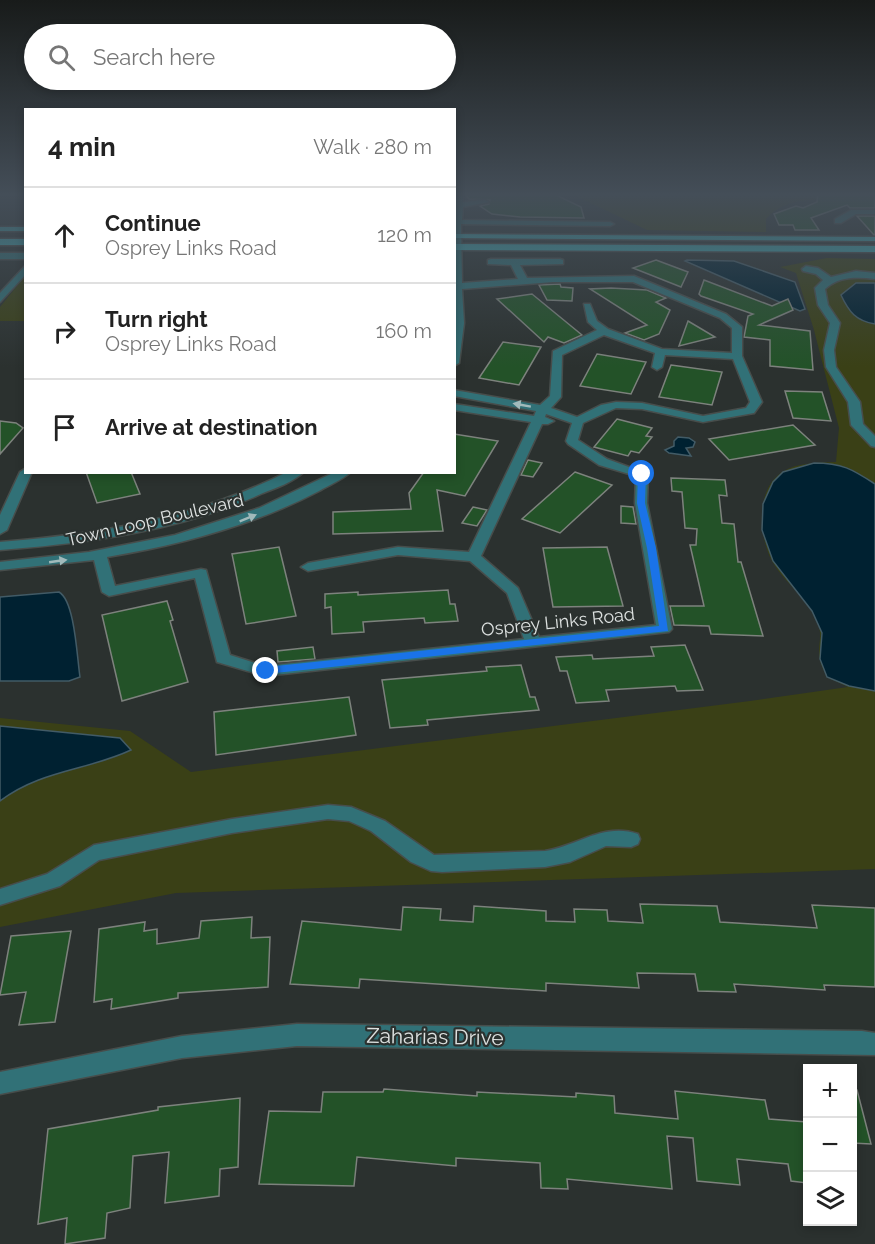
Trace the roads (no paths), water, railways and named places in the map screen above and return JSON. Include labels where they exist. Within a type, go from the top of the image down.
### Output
[{"type":"street","points":[[456,251],[459,286],[456,330]]},
{"type":"street","points":[[0,256],[24,256]]},
{"type":"street","points":[[491,262],[560,262]]},
{"type":"street","points":[[514,262],[524,282]]},
{"type":"street","points":[[0,299],[5,288],[24,270]]},
{"type":"street","points":[[817,272],[829,280]]},
{"type":"street","points":[[875,276],[856,274],[829,280],[820,288],[822,304],[835,323],[828,357],[836,376],[854,402],[857,425],[875,443]]},
{"type":"street","points":[[456,407],[538,421],[578,421],[604,407],[642,406],[704,419],[750,411],[755,407],[756,402],[737,356],[737,327],[723,316],[634,279],[554,279],[459,286]]},
{"type":"street","points":[[587,306],[593,322],[604,331],[661,352],[737,356]]},
{"type":"street","points":[[474,556],[543,409],[555,397],[557,353],[604,331]]},
{"type":"street","points":[[657,367],[661,352]]},
{"type":"street","points":[[456,393],[543,409],[578,421]]},
{"type":"street","name":"Osprey Links Road","points":[[100,555],[109,592],[201,573],[223,658],[266,671],[664,629],[641,503],[642,474],[603,462],[572,441],[578,421]]},
{"type":"street","points":[[0,530],[25,474]]},
{"type":"street","name":"Town Loop Boulevard","points":[[0,566],[100,555],[234,523],[304,495],[341,474]]},
{"type":"street","points":[[279,476],[304,495]]},
{"type":"street","name":"Town Loop Boulevard","points":[[0,546],[105,535],[141,528],[264,490],[279,476]]},
{"type":"street","points":[[308,567],[398,551],[474,556],[513,591],[533,642]]},
{"type":"street","points":[[0,897],[53,880],[94,853],[232,826],[328,812],[351,814],[365,820],[378,826],[418,856],[442,864],[545,859],[563,856],[604,838],[631,839]]},
{"type":"street","name":"Zaharias Drive","points":[[0,1083],[182,1047],[297,1035],[875,1044]]},
{"type":"water","points":[[685,261],[734,261],[795,282],[805,309],[800,311]]},
{"type":"water","points":[[856,283],[875,283],[875,324],[863,321],[854,315],[841,295]]},
{"type":"water","points":[[678,437],[689,438],[695,442],[693,447],[686,448],[691,456],[669,453],[665,450],[674,446],[674,441]]},
{"type":"water","points":[[814,463],[846,468],[875,484],[875,691],[849,686],[827,677],[820,659],[822,633],[812,611],[773,561],[762,530],[763,504],[773,482],[783,472]]},
{"type":"water","points":[[59,592],[69,606],[72,618],[80,677],[69,681],[0,681],[0,597]]},
{"type":"water","points":[[0,726],[120,738],[131,750],[31,783],[0,801]]}]
